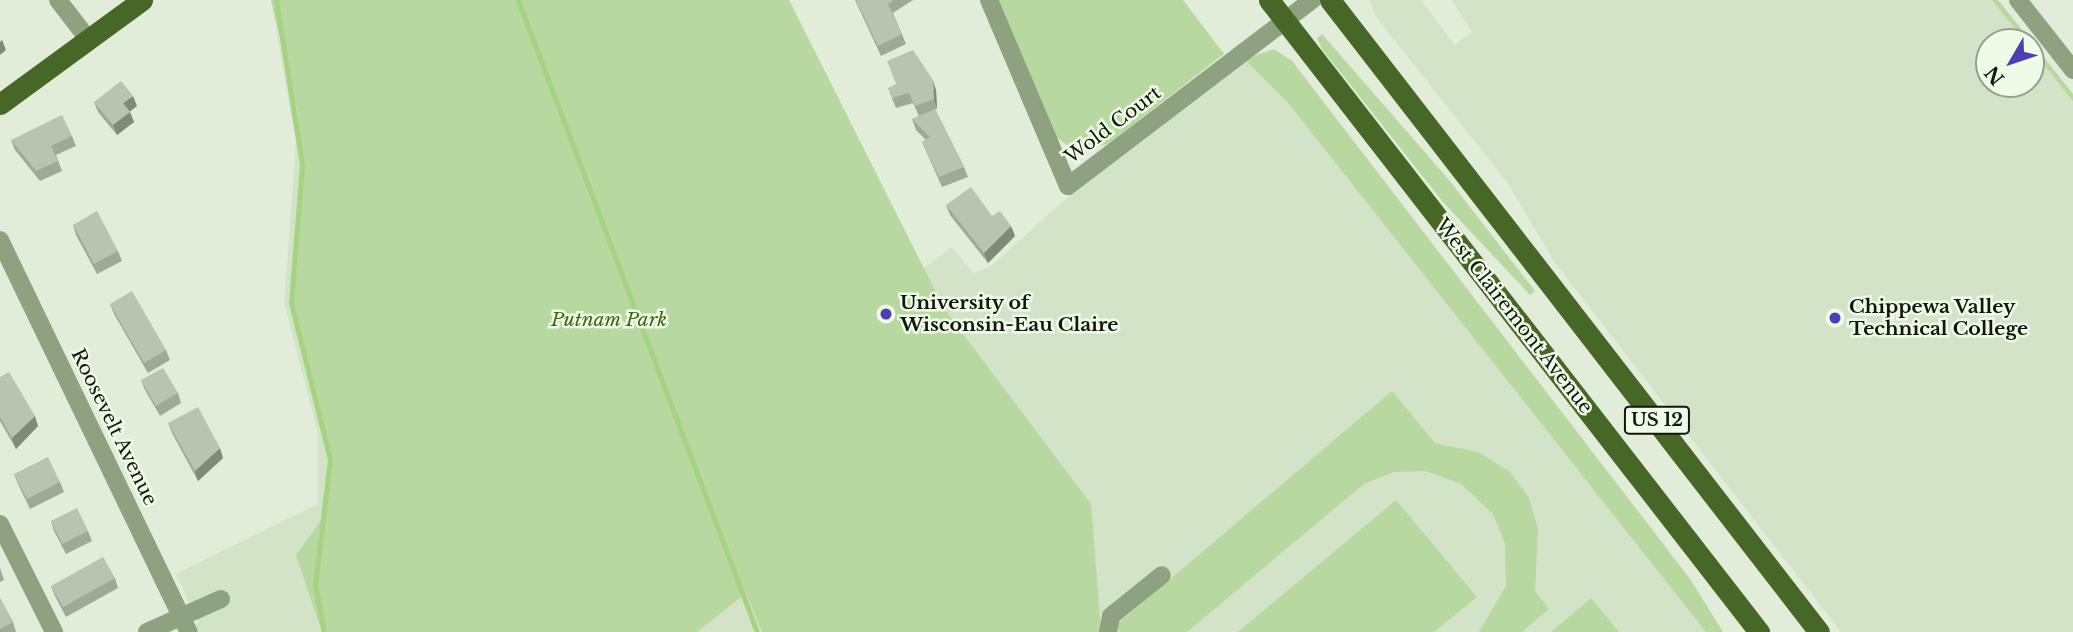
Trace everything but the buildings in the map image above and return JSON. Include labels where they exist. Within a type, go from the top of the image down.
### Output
[{"type":"main road","points":[[0,104],[142,0]]},
{"type":"main road","name":"West Clairemont Avenue","points":[[1269,0],[1759,632]]},
{"type":"main road","name":"US 12","points":[[1330,0],[1819,632]]},
{"type":"street","points":[[58,0],[89,38]]},
{"type":"street","name":"Wold Court","points":[[989,0],[1068,186],[1312,0]]},
{"type":"street","points":[[2027,3],[2073,69]]},
{"type":"street","name":"Roosevelt Avenue","points":[[0,240],[189,632]]},
{"type":"street","points":[[0,524],[54,632]]},
{"type":"street","points":[[1108,632],[1111,616],[1162,575]]},
{"type":"street","points":[[147,632],[221,599]]},
{"type":"shaded area","name":"Putnam Park","points":[[271,0],[789,0],[923,269],[952,247],[973,273],[990,267],[1060,204],[1252,55],[1274,49],[1292,61],[1690,579],[1723,632],[180,632],[199,623],[176,574],[318,504],[318,433],[284,303],[296,143]]},
{"type":"shaded area","name":"Chippewa Valley Technical College","points":[[1370,0],[1421,0],[1455,45],[1472,32],[1452,0],[1998,0],[2020,28],[1975,28],[1975,98],[2045,98],[2045,59],[2073,94],[2073,632],[1841,632],[1555,263],[1507,182],[1376,17]]},
{"type":"green space","name":"Putnam Park","points":[[271,0],[789,0],[945,310],[1091,504],[1101,632],[762,632],[746,593],[697,632],[322,632],[296,555],[326,514],[330,459],[291,303],[302,165],[297,110]]},
{"type":"green space","points":[[996,0],[1183,0],[1224,54],[1108,144],[1077,152],[1053,135]]},
{"type":"green space","points":[[1992,0],[1998,0],[2020,28],[2014,28]]},
{"type":"green space","points":[[1322,34],[1449,180],[1535,291],[1530,295],[1443,202],[1322,49],[1317,38]]},
{"type":"green space","points":[[1274,49],[1292,61],[1690,579],[1723,632],[1706,632],[1289,104],[1245,60]]},
{"type":"green space","points":[[2045,59],[2073,94],[2073,101],[2045,66]]},
{"type":"green space","points":[[1392,391],[1435,443],[1478,452],[1509,471],[1529,498],[1538,529],[1535,591],[1549,609],[1522,632],[1479,632],[1506,586],[1505,544],[1493,514],[1461,484],[1426,471],[1394,472],[1364,484],[1187,632],[1120,632],[1115,626]]},
{"type":"green space","points":[[1396,500],[1477,597],[1434,632],[1238,632]]},
{"type":"green space","points":[[1591,598],[1619,632],[1551,632]]},
{"type":"waterway","points":[[276,0],[302,165],[291,303],[330,459],[315,584],[324,632]]},
{"type":"waterway","points":[[518,0],[757,632]]},
{"type":"place","name":"University of Wisconsin-Eau Claire","points":[[886,314]]},
{"type":"place","name":"Chippewa Valley Technical College","points":[[1835,318]]}]
